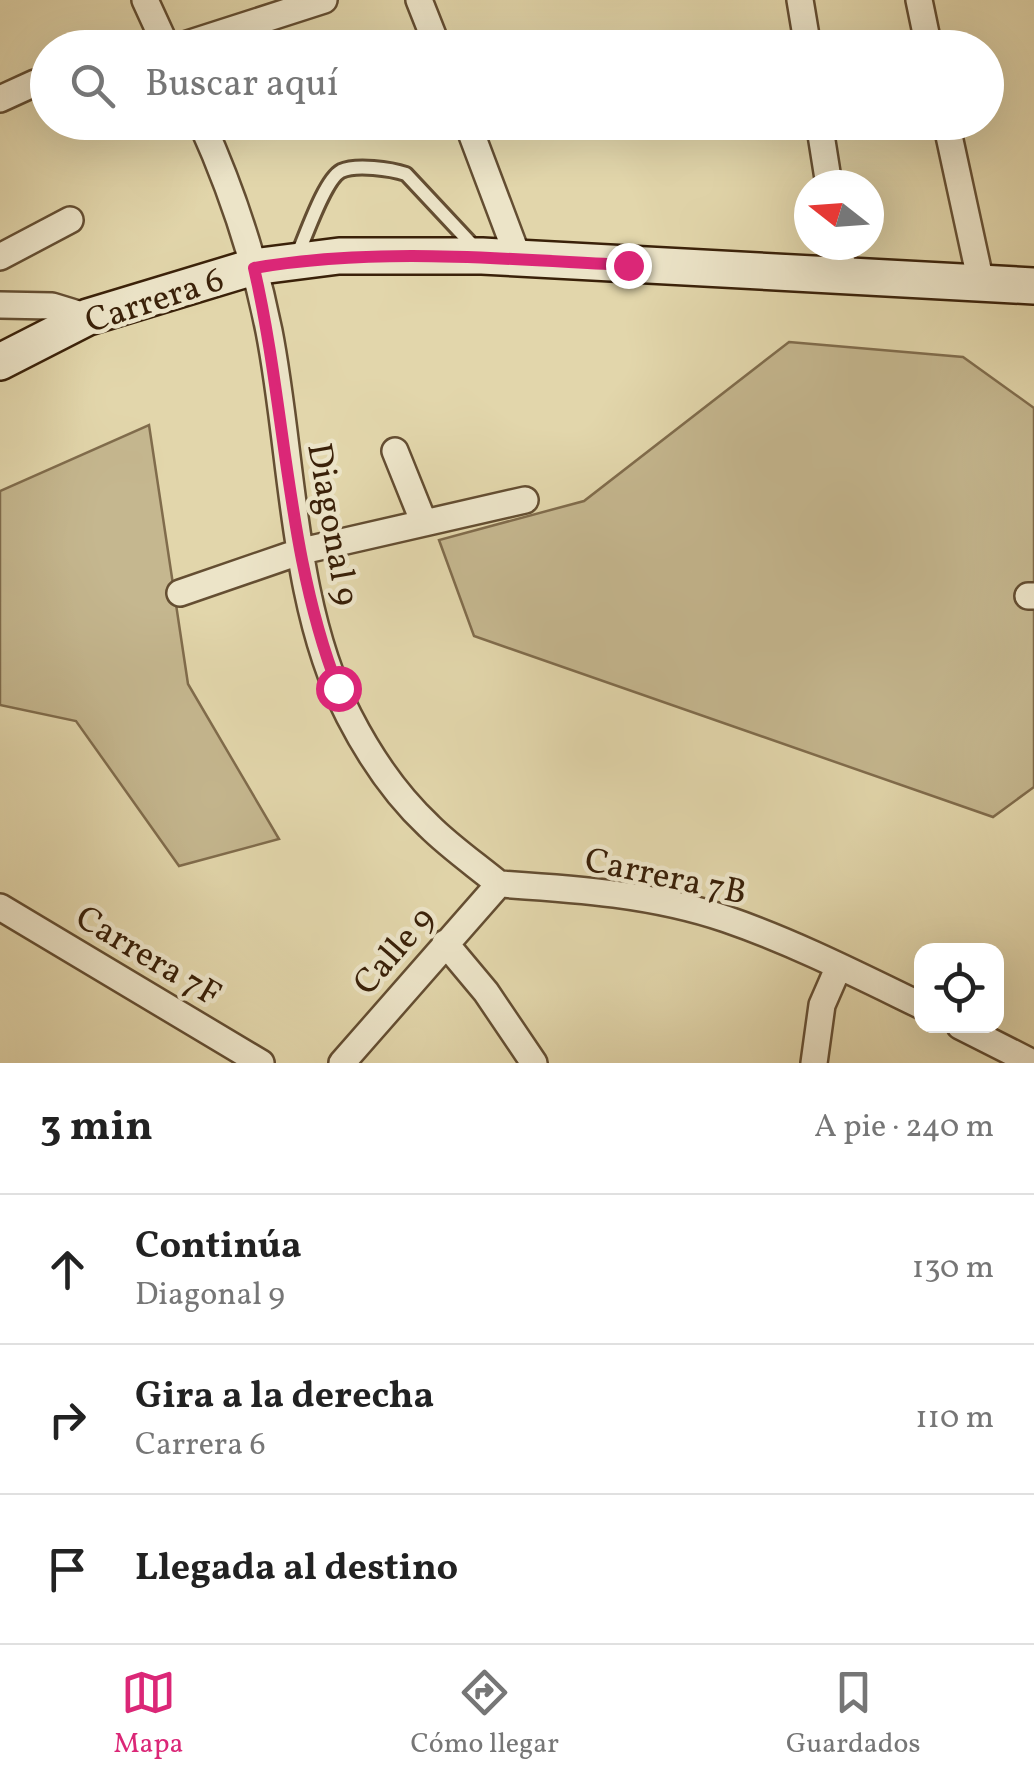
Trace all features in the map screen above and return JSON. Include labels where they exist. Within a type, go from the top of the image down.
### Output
[{"type":"main road","name":"Carrera 6","points":[[0,362],[88,317],[254,268],[296,260],[339,256],[482,256],[520,260],[794,260]]},
{"type":"main road","name":"Carrera 6","points":[[841,260],[981,284],[1034,286]]},
{"type":"street","points":[[146,0],[159,30]]},
{"type":"street","points":[[232,30],[324,0]]},
{"type":"street","points":[[419,0],[431,30]]},
{"type":"street","points":[[800,0],[805,30]]},
{"type":"street","points":[[919,0],[925,30]]},
{"type":"street","points":[[0,99],[30,86]]},
{"type":"street","name":"Diagonal 9","points":[[209,140],[254,268],[269,333],[285,458],[318,636],[348,714],[367,746],[428,826],[499,884]]},
{"type":"street","points":[[473,140],[520,260]]},
{"type":"street","points":[[823,140],[827,170]]},
{"type":"street","points":[[950,140],[981,284]]},
{"type":"street","points":[[0,257],[70,220]]},
{"type":"street","points":[[0,305],[52,306],[88,317]]},
{"type":"street","points":[[395,452],[424,523]]},
{"type":"street","points":[[180,593],[302,551],[524,500]]},
{"type":"street","name":"Calle 9","points":[[342,1063],[499,884]]},
{"type":"street","name":"Carrera 7B","points":[[499,884],[602,891],[724,918],[840,966],[914,1002]]},
{"type":"street","name":"Carrera 7F","points":[[0,907],[261,1063]]},
{"type":"street","points":[[445,943],[486,992],[534,1063]]},
{"type":"street","points":[[814,1063],[822,1005],[840,966]]},
{"type":"street","points":[[974,1033],[1033,1063]]},
{"type":"lane","points":[[296,260],[329,183],[340,172],[353,169],[406,174],[482,256]]},
{"type":"shaded area","points":[[789,342],[963,357],[1034,408],[1034,787],[993,817],[474,636],[439,540],[584,501]]},
{"type":"shaded area","points":[[149,425],[188,684],[279,839],[179,866],[76,721],[0,705],[0,491]]},
{"type":"route","points":[[338,688],[318,636],[285,458],[269,333],[254,268],[339,256],[482,256],[628,265]]}]
